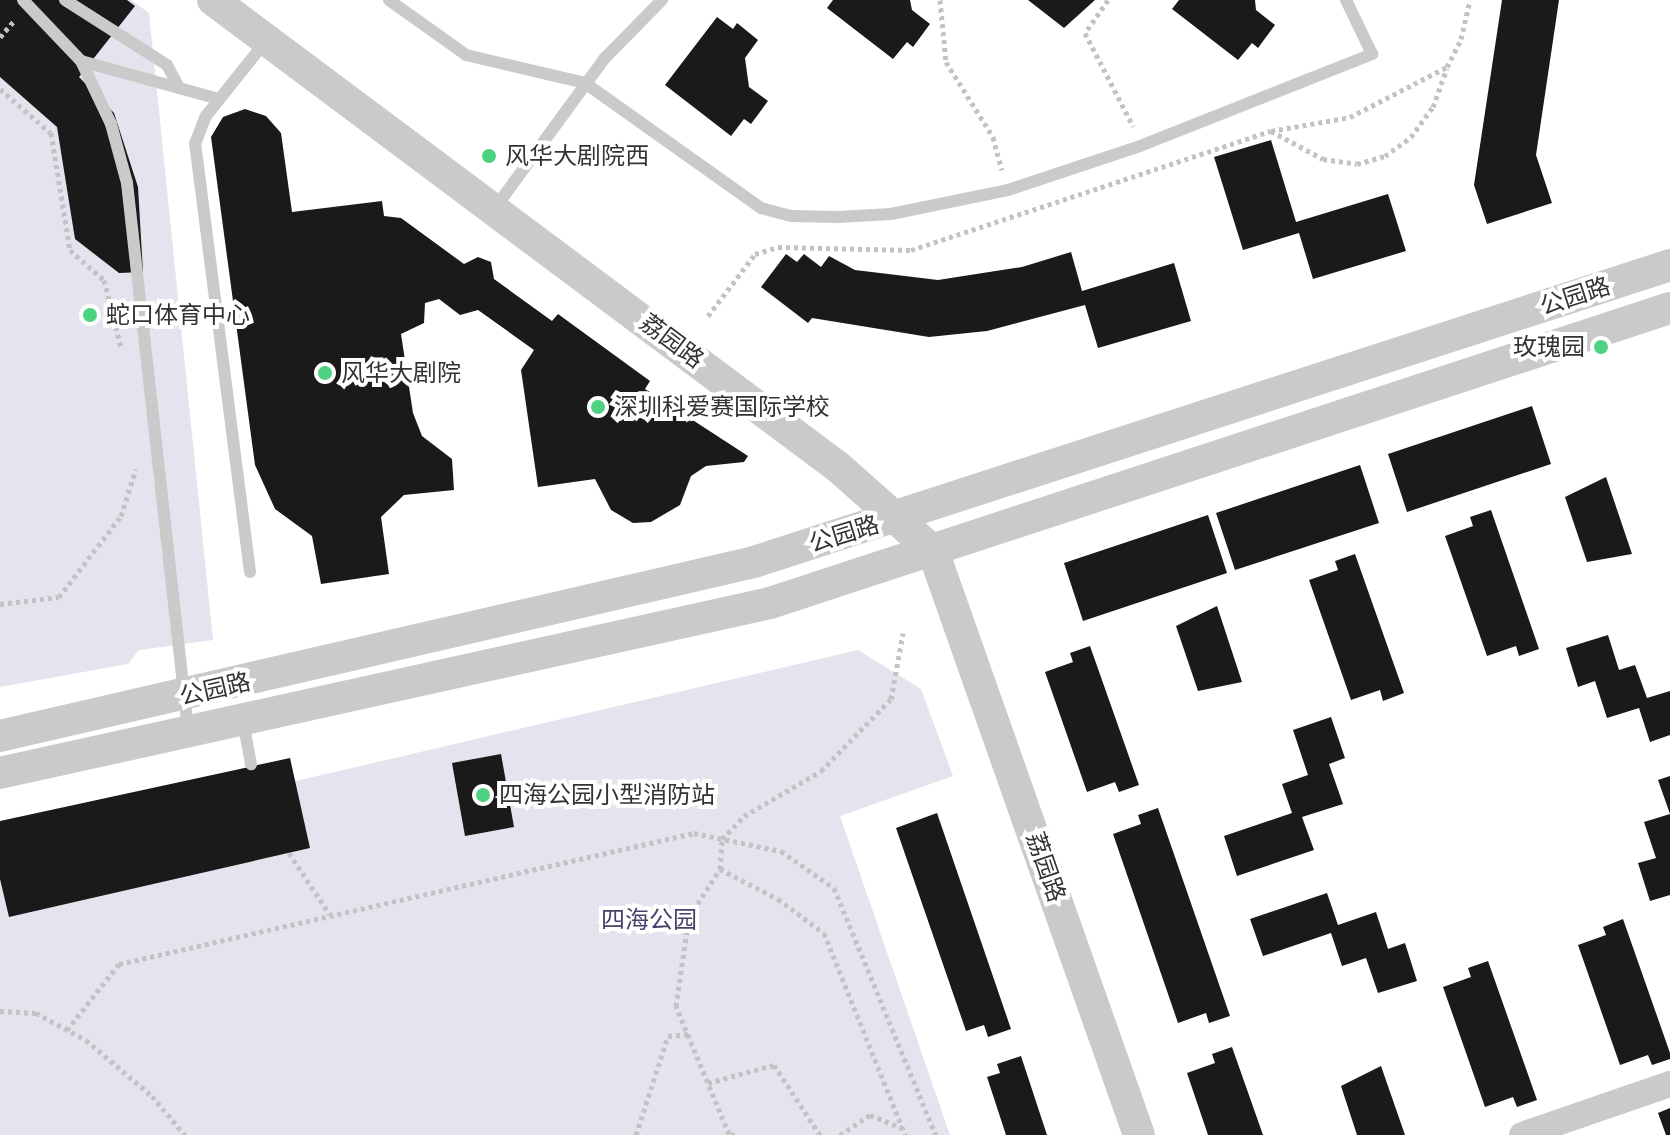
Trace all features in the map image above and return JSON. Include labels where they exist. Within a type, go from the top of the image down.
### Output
[{"type":"street","name":"荔园路","points":[[213,0],[495,208],[901,517],[933,551],[1139,1135]]},
{"type":"street","name":"公园路","points":[[0,736],[184,697],[681,581],[901,517],[1670,265]]},
{"type":"street","name":"公园路","points":[[0,773],[689,623],[933,551],[1670,308]]},
{"type":"street","points":[[1522,1135],[1670,1084]]},
{"type":"lane","points":[[23,0],[81,61],[111,124],[127,183],[189,732]]},
{"type":"lane","points":[[65,0],[167,65],[179,88]]},
{"type":"lane","points":[[389,0],[466,55],[585,83],[761,208],[791,216],[891,214],[1008,190],[1140,146],[1372,54],[1346,0]]},
{"type":"lane","points":[[495,208],[585,83],[662,0]]},
{"type":"lane","points":[[250,572],[195,144],[219,99],[267,39]]},
{"type":"lane","points":[[81,61],[219,99]]},
{"type":"lane","points":[[243,721],[251,764]]},
{"type":"path","points":[[940,0],[946,62],[993,137],[1008,190]]},
{"type":"path","points":[[1108,0],[1085,33],[1127,110],[1140,146]]},
{"type":"path","points":[[1271,131],[1323,159],[1357,164],[1385,156],[1411,137],[1433,107],[1447,67]]},
{"type":"path","points":[[0,89],[51,133],[70,250],[104,280],[123,361]]},
{"type":"path","points":[[0,604],[59,597],[121,516],[138,463],[141,494]]},
{"type":"path","points":[[735,1135],[729,1134],[676,1006],[689,917],[720,869],[722,839],[744,816],[821,771],[891,699],[903,633]]},
{"type":"path","points":[[67,1030],[119,964],[694,833],[781,851],[834,888],[936,1135]]},
{"type":"path","points":[[289,853],[330,915]]},
{"type":"path","points":[[720,869],[778,899],[824,933],[904,1132]]},
{"type":"path","points":[[0,1011],[36,1013],[67,1030],[152,1096],[185,1135]]},
{"type":"path","points":[[636,1135],[668,1036],[688,1034]]},
{"type":"path","points":[[708,1083],[774,1065],[820,1135]]},
{"type":"path","points":[[840,1135],[870,1115],[904,1132]]},
{"type":"green space","name":"蛇口体育中心","points":[[0,0],[131,0],[149,13],[213,640],[139,650],[128,664],[0,687]]},
{"type":"green space","name":"四海公园","points":[[858,650],[921,689],[953,776],[840,816],[950,1135],[0,1135],[0,850]]},
{"type":"building","points":[[0,0],[127,0],[135,6],[79,77],[114,113],[138,187],[143,272],[119,273],[75,239],[57,127],[0,77]]},
{"type":"building","points":[[833,0],[910,0],[912,10],[930,24],[913,47],[907,42],[893,59],[827,8]]},
{"type":"building","points":[[1028,0],[1095,0],[1064,28]]},
{"type":"building","points":[[1179,0],[1255,0],[1256,10],[1275,25],[1258,48],[1252,43],[1238,60],[1172,9]]},
{"type":"building","points":[[1502,0],[1559,0],[1536,155],[1552,203],[1487,224],[1474,185]]},
{"type":"building","points":[[717,17],[733,29],[737,23],[758,40],[745,58],[749,87],[768,101],[751,124],[744,119],[731,136],[665,85]]},
{"type":"building","name":"风华大剧院","points":[[245,109],[266,116],[281,133],[292,212],[382,201],[384,216],[401,218],[464,264],[478,257],[491,262],[494,279],[552,321],[558,314],[650,381],[645,389],[748,456],[744,462],[706,466],[691,476],[680,505],[651,522],[633,523],[611,510],[595,479],[538,487],[521,370],[534,350],[478,310],[460,315],[439,299],[425,303],[424,323],[401,334],[413,413],[422,436],[452,459],[454,490],[404,495],[381,517],[389,574],[321,584],[312,536],[275,509],[255,465],[211,137],[223,117]]},
{"type":"building","points":[[1271,140],[1296,222],[1388,194],[1406,251],[1313,279],[1299,233],[1243,250],[1214,157]]},
{"type":"building","points":[[1071,252],[1082,291],[1174,263],[1191,321],[1098,348],[1085,305],[987,331],[929,337],[812,318],[808,323],[761,287],[786,254],[797,262],[804,254],[821,267],[829,256],[855,270],[938,280],[1022,267]]},
{"type":"building","points":[[1532,406],[1551,464],[1407,512],[1388,454]]},
{"type":"building","points":[[1360,465],[1379,523],[1235,570],[1216,513]]},
{"type":"building","points":[[1606,477],[1632,554],[1587,562],[1565,497]]},
{"type":"building","points":[[1491,510],[1539,649],[1519,656],[1516,646],[1487,656],[1445,536],[1473,526],[1470,517]]},
{"type":"building","points":[[1208,515],[1227,573],[1083,621],[1064,563]]},
{"type":"building","points":[[1355,554],[1404,693],[1383,701],[1380,690],[1351,700],[1309,580],[1338,570],[1335,561]]},
{"type":"building","points":[[1217,606],[1242,682],[1198,691],[1176,626]]},
{"type":"building","points":[[1608,635],[1619,670],[1635,665],[1647,698],[1670,691],[1670,735],[1650,742],[1639,708],[1607,718],[1595,681],[1578,687],[1566,648]]},
{"type":"building","points":[[1090,646],[1139,785],[1119,792],[1115,782],[1087,792],[1045,672],[1073,662],[1070,653]]},
{"type":"building","points":[[1331,717],[1345,758],[1329,764],[1343,804],[1302,817],[1314,850],[1237,876],[1224,836],[1292,813],[1282,784],[1308,775],[1293,730]]},
{"type":"building","name":"四海公园小型消防站","points":[[501,754],[514,827],[465,836],[452,763]]},
{"type":"building","points":[[290,758],[310,848],[9,917],[0,879],[0,821]]},
{"type":"building","points":[[1670,776],[1670,814],[1658,780]]},
{"type":"building","points":[[1158,808],[1230,1016],[1209,1023],[1206,1013],[1178,1023],[1113,834],[1141,824],[1138,815]]},
{"type":"building","points":[[937,813],[1011,1029],[988,1037],[984,1025],[966,1031],[896,828]]},
{"type":"building","points":[[1670,814],[1670,895],[1650,901],[1638,863],[1656,858],[1644,822]]},
{"type":"building","points":[[1327,893],[1338,925],[1376,912],[1388,949],[1405,943],[1417,981],[1378,993],[1366,958],[1342,966],[1331,933],[1263,956],[1250,919]]},
{"type":"building","points":[[1623,919],[1670,1053],[1670,1059],[1652,1065],[1648,1055],[1620,1065],[1578,945],[1606,935],[1603,927]]},
{"type":"building","points":[[1488,961],[1537,1100],[1517,1107],[1513,1097],[1485,1107],[1443,987],[1471,977],[1468,968]]},
{"type":"building","points":[[1232,1047],[1263,1135],[1208,1135],[1187,1073],[1215,1063],[1212,1054]]},
{"type":"building","points":[[1021,1056],[1047,1135],[1006,1135],[987,1077],[1000,1073],[997,1064]]},
{"type":"building","points":[[1381,1066],[1405,1135],[1357,1135],[1341,1086]]},
{"type":"building","points":[[1670,1108],[1670,1135],[1666,1135],[1658,1113]]},
{"type":"place","name":"风华大剧院西","points":[[489,156]]},
{"type":"place","name":"蛇口体育中心","points":[[90,315]]},
{"type":"place","name":"玫瑰园","points":[[1601,347]]},
{"type":"place","name":"风华大剧院","points":[[325,373]]},
{"type":"place","name":"深圳科爱赛国际学校","points":[[598,407]]},
{"type":"place","name":"四海公园小型消防站","points":[[483,795]]}]
